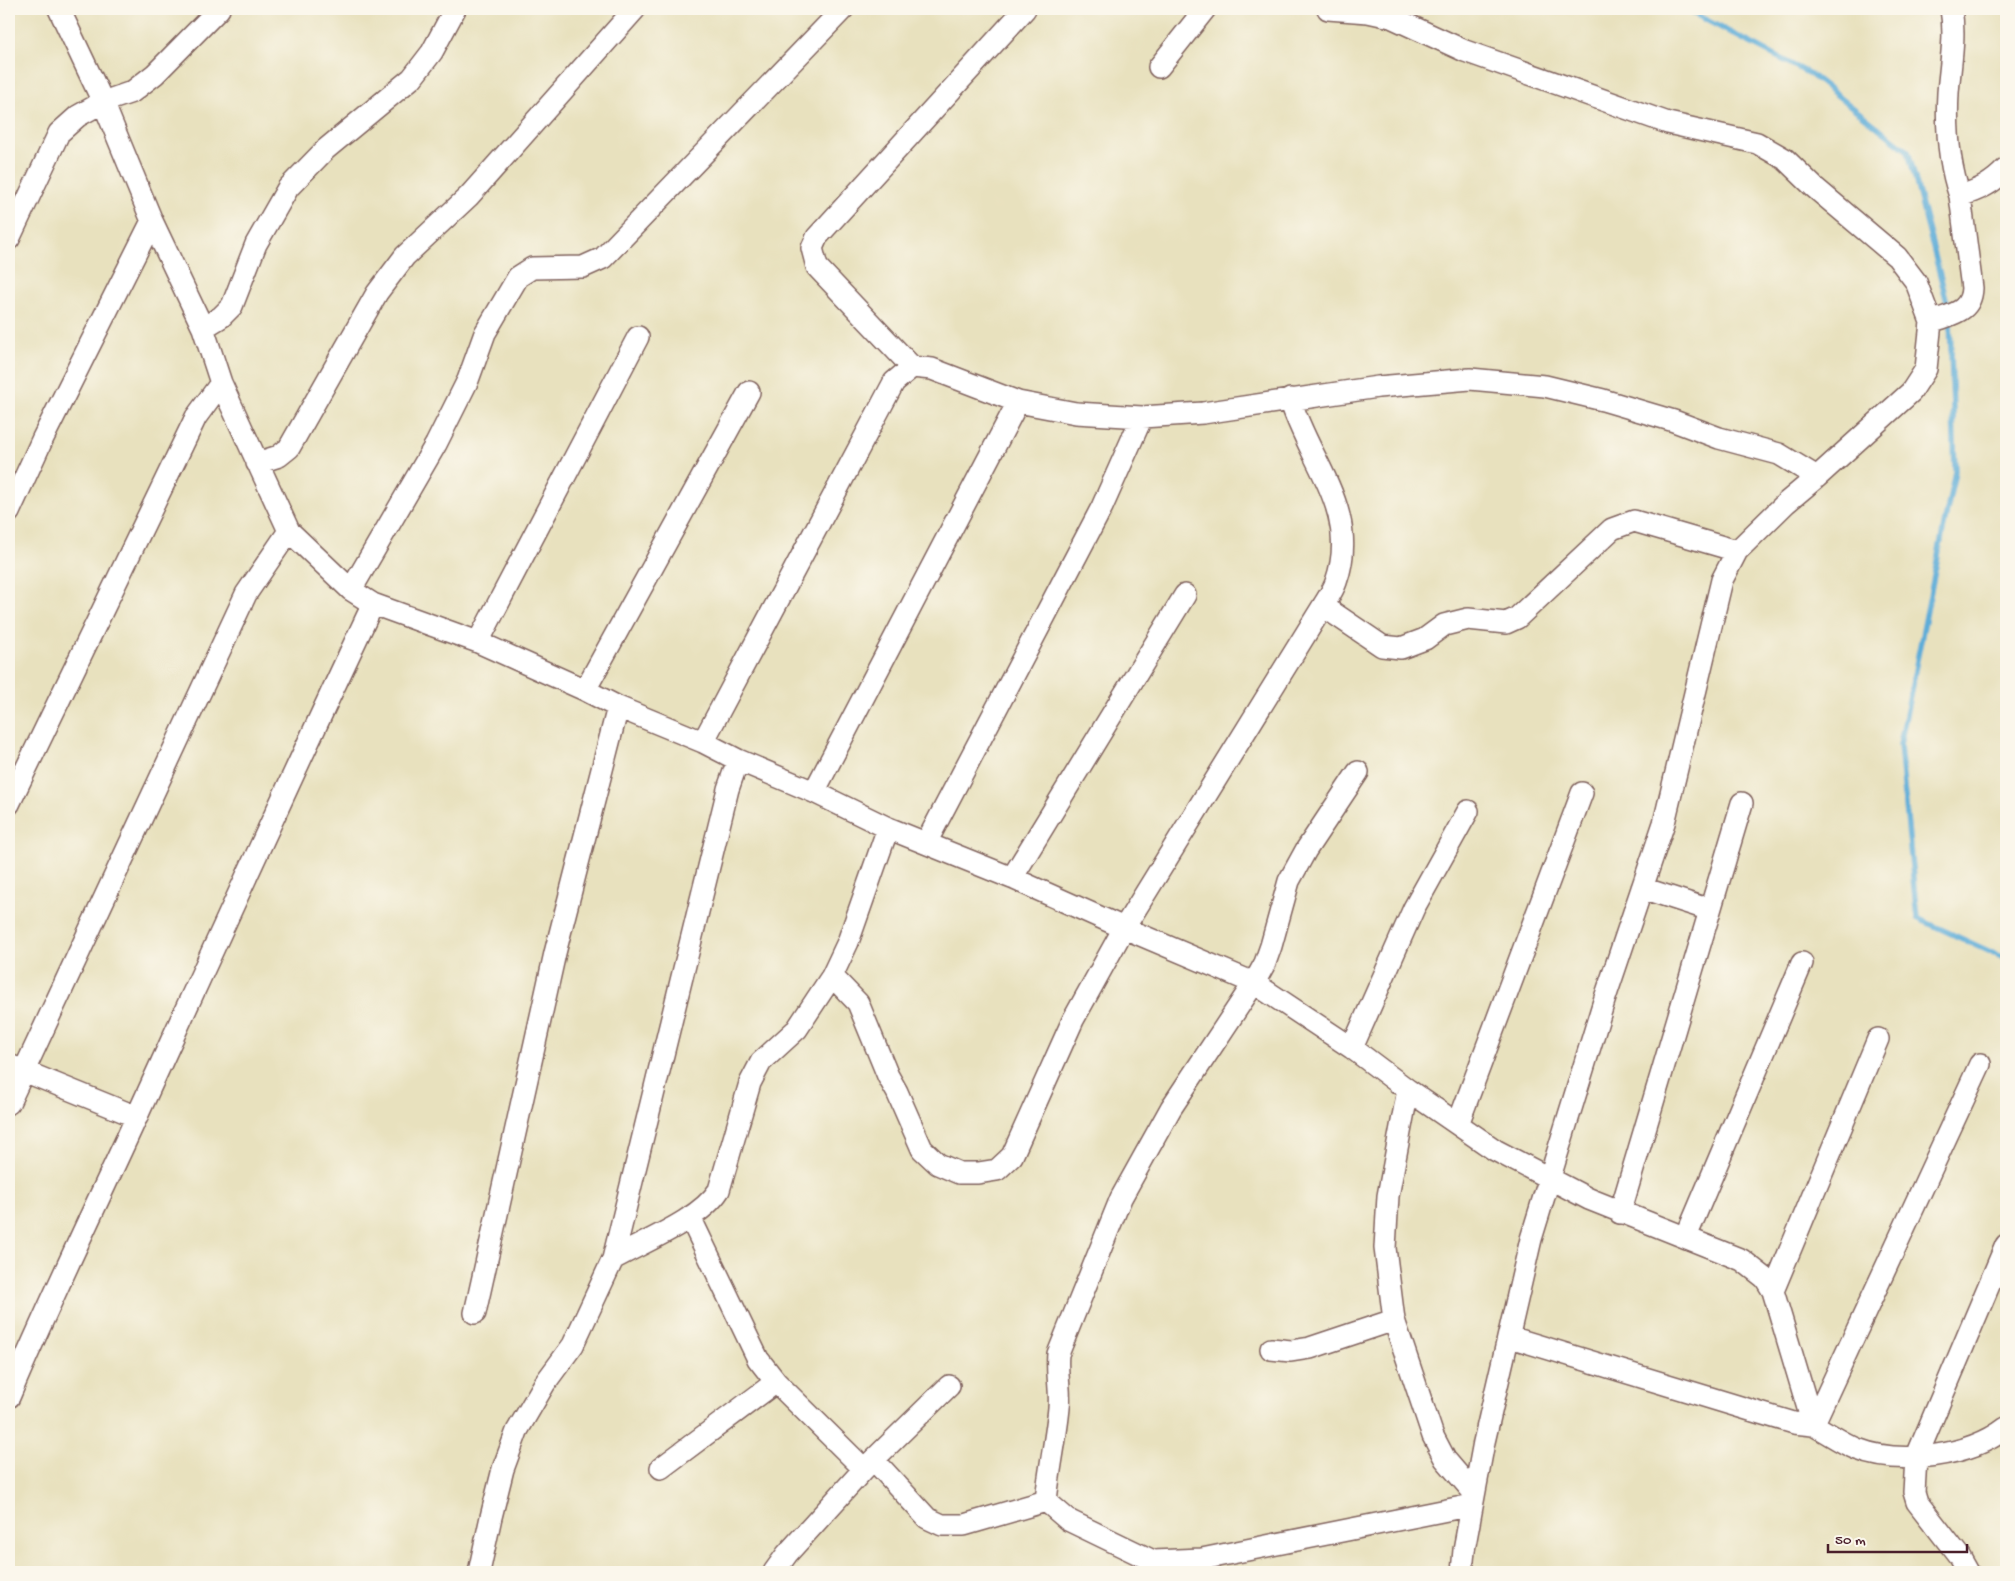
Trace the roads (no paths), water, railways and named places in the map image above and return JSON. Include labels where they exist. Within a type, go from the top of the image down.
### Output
[{"type":"street","points":[[59,9],[102,102],[152,221],[203,328],[221,383],[289,531],[351,590],[373,604],[478,642],[585,690],[618,707],[703,742],[738,760],[814,792],[888,828],[1012,878],[1254,983],[1352,1048],[1408,1090],[1496,1150],[1549,1179],[1620,1213],[1742,1260],[1765,1278],[1773,1292],[1813,1425]]},
{"type":"street","points":[[9,239],[59,133],[78,116],[102,102],[132,92],[155,74],[219,9]]},
{"type":"street","points":[[203,328],[221,317],[232,306],[256,244],[288,188],[326,149],[412,78],[432,52],[455,9]]},
{"type":"street","points":[[257,463],[279,456],[289,448],[377,293],[405,256],[469,196],[635,9]]},
{"type":"street","points":[[351,590],[436,444],[468,380],[485,333],[518,277],[532,268],[583,267],[603,258],[844,9]]},
{"type":"street","points":[[1025,9],[817,237],[812,248],[817,267],[912,367],[932,369],[1018,402],[1076,413],[1142,418],[1203,413],[1378,387],[1470,379],[1545,386],[1603,400],[1719,438],[1779,454],[1817,478]]},
{"type":"street","points":[[1159,66],[1205,9]]},
{"type":"street","points":[[1328,9],[1368,12],[1391,17],[1465,51],[1668,123],[1757,143],[1785,159],[1849,217],[1898,257],[1916,282],[1932,322],[1926,369],[1911,392],[1817,478],[1786,503],[1737,551],[1722,580],[1664,823],[1604,1001],[1527,1256],[1473,1499],[1462,1572]]},
{"type":"street","points":[[1932,322],[1966,308],[1972,299],[1960,196],[1948,140],[1948,96],[1953,17],[1967,9]]},
{"type":"street","points":[[1960,196],[1980,190],[1994,182],[2006,169]]},
{"type":"street","points":[[9,512],[43,438],[152,221]]},
{"type":"street","points":[[478,642],[638,338]]},
{"type":"street","points":[[703,742],[894,382],[912,367]]},
{"type":"street","points":[[9,804],[196,417],[221,383]]},
{"type":"street","points":[[585,690],[750,392]]},
{"type":"street","points":[[832,976],[858,1003],[888,1076],[922,1148],[938,1164],[959,1173],[997,1170],[1012,1156],[1073,1020],[1124,928],[1324,606],[1336,582],[1343,548],[1340,516],[1334,496],[1300,428],[1290,399]]},
{"type":"street","points":[[814,792],[1018,402]]},
{"type":"street","points":[[926,843],[1102,507],[1142,418]]},
{"type":"street","points":[[1324,606],[1382,646],[1400,648],[1426,639],[1444,625],[1468,619],[1506,623],[1517,618],[1612,529],[1634,521],[1737,551]]},
{"type":"street","points":[[9,1103],[16,1069],[246,594],[289,531]]},
{"type":"street","points":[[1012,878],[1185,596]]},
{"type":"street","points":[[9,1397],[38,1327],[137,1117],[286,788],[373,604]]},
{"type":"street","points":[[475,1313],[555,953],[618,707]]},
{"type":"street","points":[[480,1572],[493,1507],[517,1431],[544,1383],[573,1345],[613,1258],[726,799],[738,760]]},
{"type":"street","points":[[1046,1501],[1059,1409],[1060,1387],[1056,1372],[1058,1354],[1121,1198],[1162,1124],[1254,983],[1265,963],[1271,946],[1289,881],[1306,850],[1358,772]]},
{"type":"street","points":[[1458,1124],[1582,793]]},
{"type":"street","points":[[1620,1213],[1742,803]]},
{"type":"street","points":[[1352,1048],[1414,908],[1468,810]]},
{"type":"street","points":[[613,1258],[690,1217],[713,1199],[719,1190],[750,1083],[761,1062],[797,1028],[832,976],[848,942],[888,828]]},
{"type":"street","points":[[1642,888],[1710,910]]},
{"type":"street","points":[[1686,1237],[1802,963]]},
{"type":"street","points":[[1773,1292],[1878,1039]]},
{"type":"street","points":[[1813,1425],[1980,1064]]},
{"type":"street","points":[[16,1069],[137,1117]]},
{"type":"street","points":[[1408,1090],[1388,1196],[1385,1248],[1394,1320],[1433,1436],[1445,1459],[1473,1499]]},
{"type":"street","points":[[690,1217],[758,1359],[776,1382],[927,1518],[942,1525],[964,1525],[1046,1501]]},
{"type":"street","points":[[1968,1572],[1959,1556],[1917,1502],[1914,1492],[1916,1458],[2006,1245]]},
{"type":"street","points":[[1271,1349],[1291,1351],[1310,1348],[1394,1320]]},
{"type":"street","points":[[1510,1337],[1794,1423],[1813,1425],[1856,1448],[1876,1454],[1916,1458],[1987,1441],[2006,1428]]},
{"type":"street","points":[[661,1468],[776,1382]]},
{"type":"street","points":[[774,1572],[787,1554],[869,1465],[948,1386]]},
{"type":"street","points":[[1046,1501],[1068,1520],[1153,1561],[1202,1559],[1473,1499]]},
{"type":"waterway","points":[[1685,9],[1810,74],[1908,151],[1949,310]]},
{"type":"waterway","points":[[1950,319],[1955,471],[1900,745],[1917,918],[2006,959]]}]
